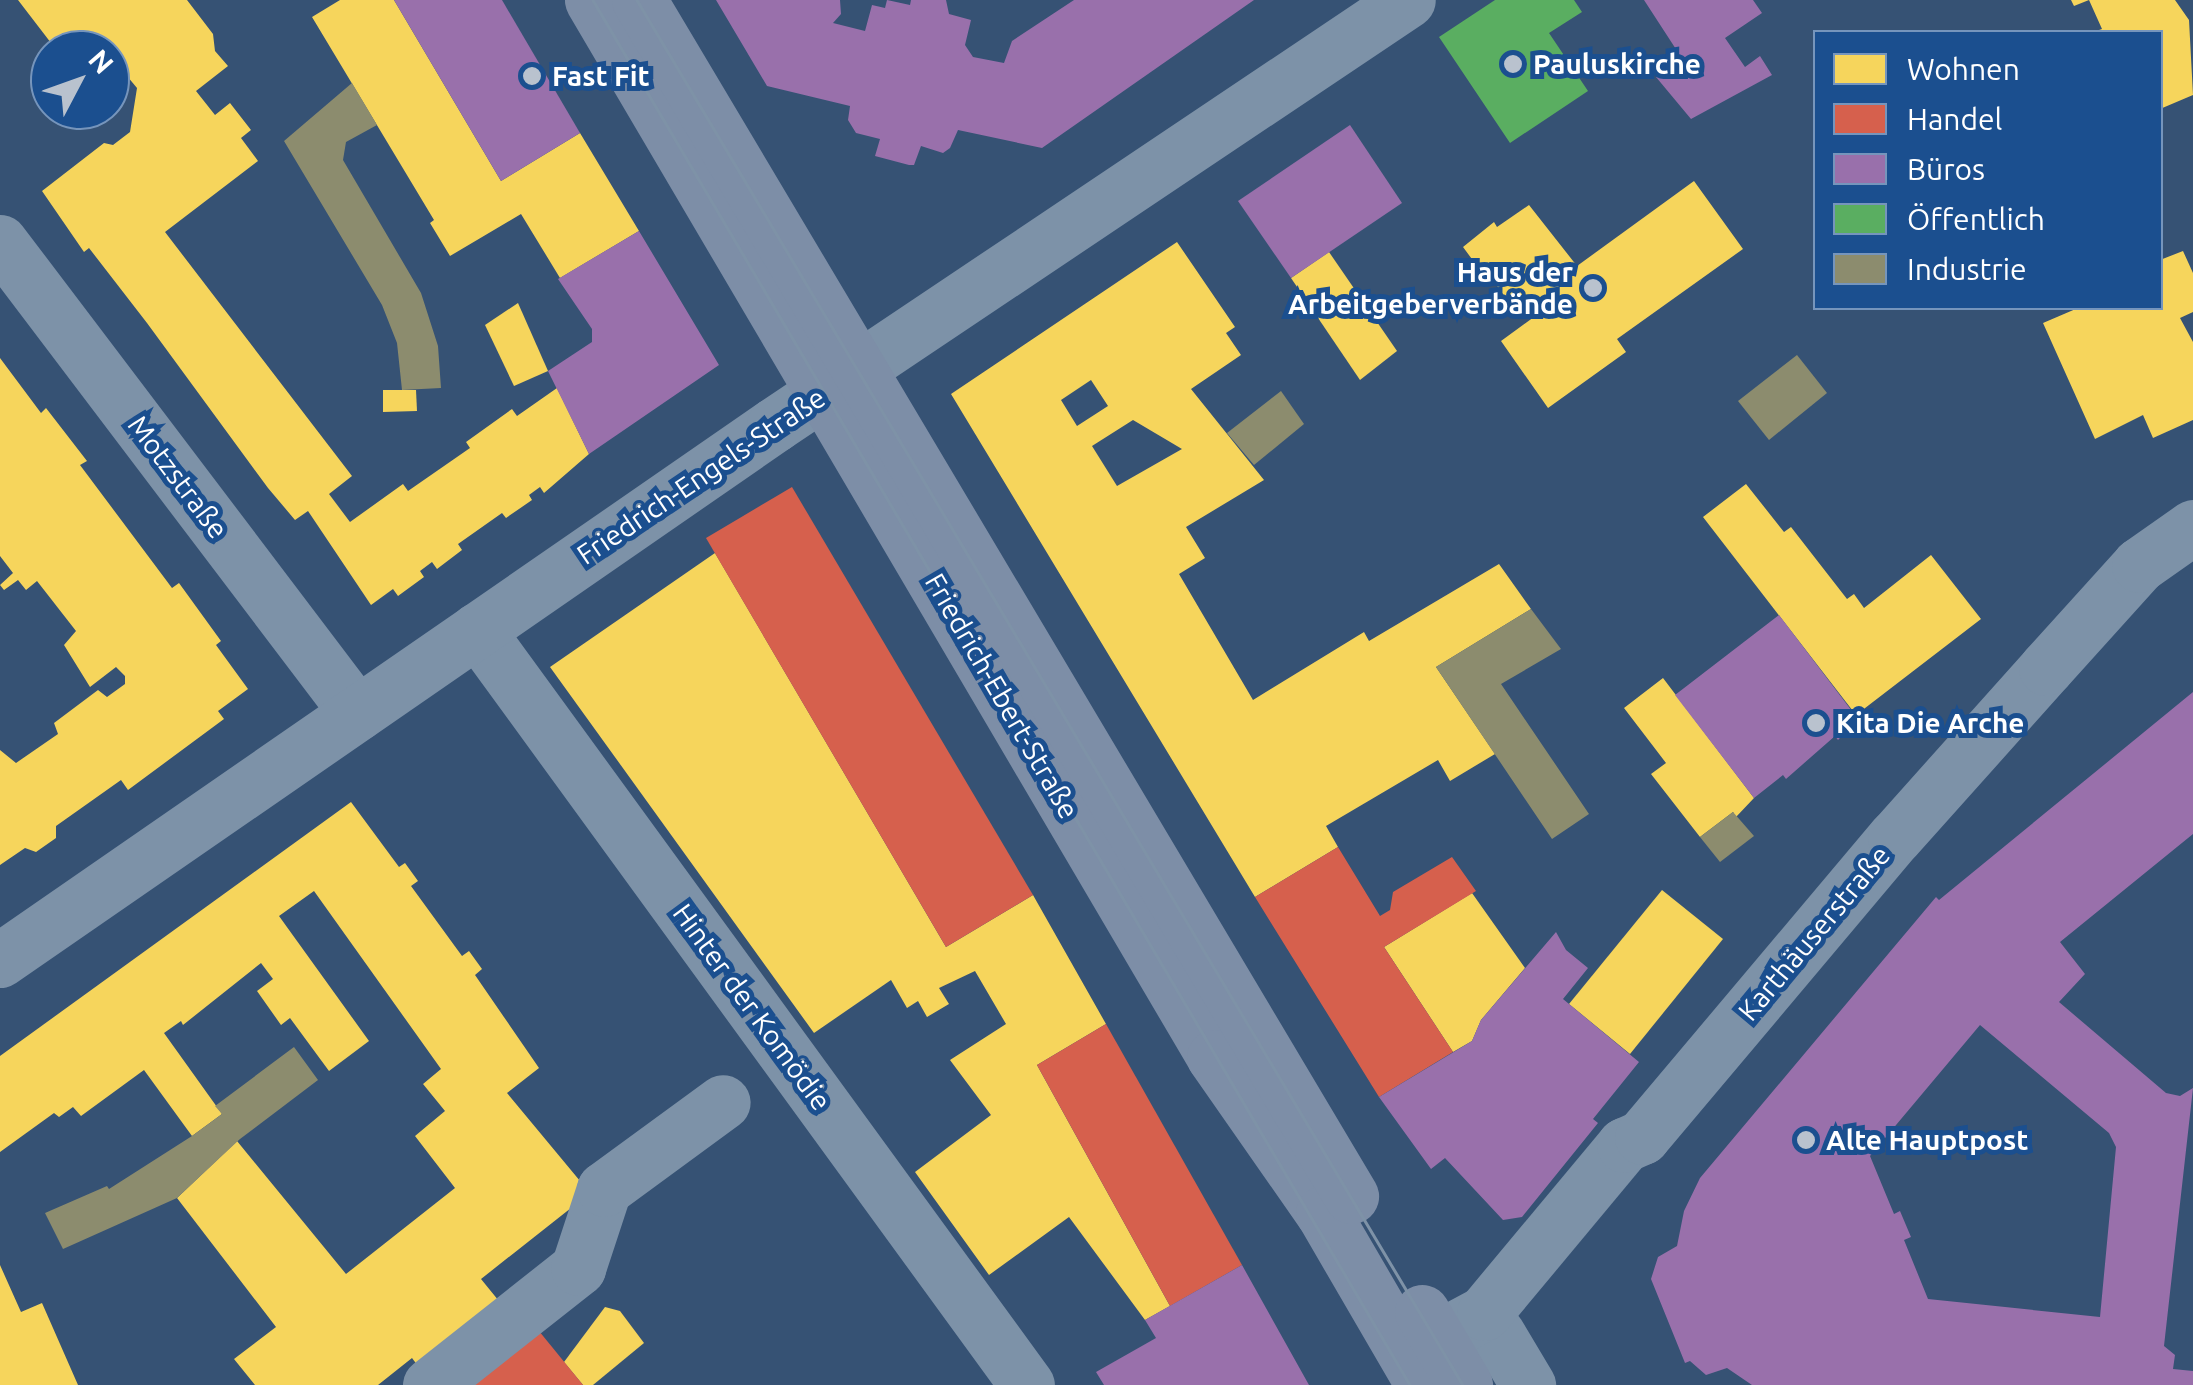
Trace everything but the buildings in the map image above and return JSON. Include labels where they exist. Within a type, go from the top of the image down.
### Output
[{"type":"main road","name":"Friedrich-Ebert-Straße","points":[[592,0],[842,381]]},
{"type":"main road","name":"Friedrich-Ebert-Straße","points":[[639,0],[842,381],[1214,1057],[1430,1362],[1465,1385]]},
{"type":"street","name":"Friedrich-Engels-Straße","points":[[0,960],[842,381],[1408,0]]},
{"type":"street","name":"Motzstraße","points":[[0,242],[356,713]]},
{"type":"street","name":"Karthäuserstraße","points":[[1430,1362],[1484,1313],[1624,1145],[1642,1137],[1895,837],[2139,565],[2193,526]]},
{"type":"street","name":"Hinter der Komödie","points":[[477,630],[1026,1385]]},
{"type":"street","points":[[430,1385],[578,1268],[604,1189],[723,1102]]},
{"type":"street","points":[[1509,1354],[1616,1202]]},
{"type":"tram line","points":[[593,0],[1410,1385]]},
{"type":"tram line","points":[[637,0],[1463,1385]]},
{"type":"place","name":"Pauluskirche","points":[[1513,64]]},
{"type":"place","name":"Fast Fit","points":[[532,76]]},
{"type":"place","name":"Haus der Arbeitgeberverbände","points":[[1593,288]]},
{"type":"place","name":"Kita Die Arche","points":[[1816,723]]},
{"type":"place","name":"Alte Hauptpost","points":[[1806,1140]]}]
